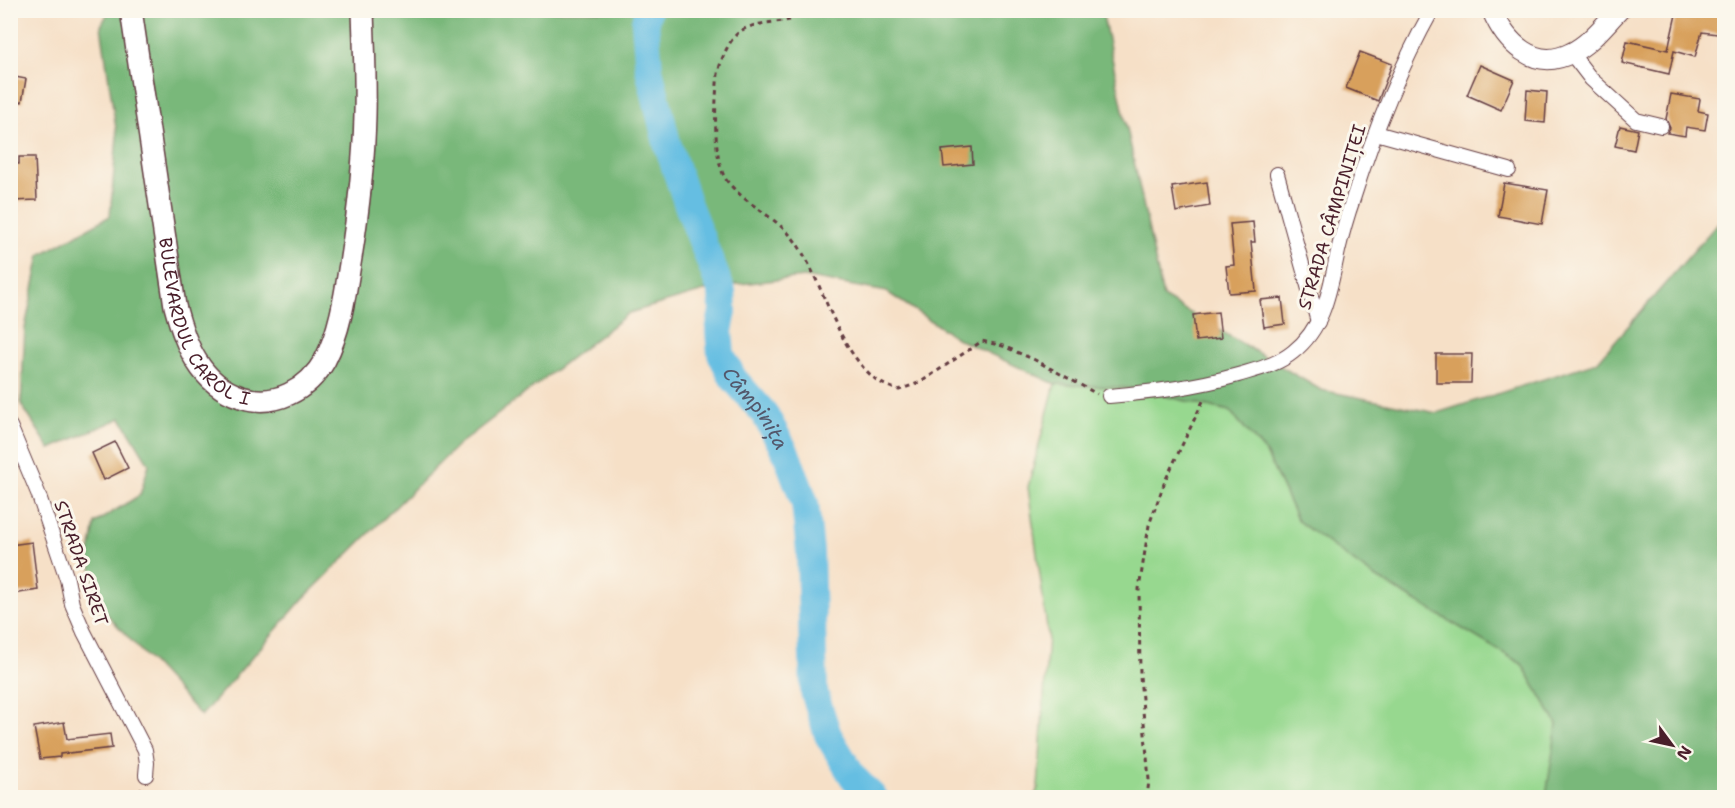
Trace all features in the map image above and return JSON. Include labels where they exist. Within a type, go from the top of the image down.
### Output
[{"type":"main road","name":"BULEVARDUL CAROL I","points":[[131,10],[176,306],[182,332],[189,350],[208,377],[234,394],[264,401],[281,398],[311,378],[324,361],[333,343],[340,317],[363,164],[365,114],[363,10]]},
{"type":"main road","points":[[1492,10],[1499,28],[1514,45],[1529,55],[1544,59],[1558,58],[1585,44],[1619,10]]},
{"type":"street","name":"STRADA CÂMPINIȚEI","points":[[1109,396],[1183,388],[1214,381],[1284,359],[1302,343],[1318,322],[1328,299],[1353,200],[1376,133],[1418,35],[1432,10]]},
{"type":"street","points":[[1571,53],[1591,79],[1621,108],[1636,120],[1661,126]]},
{"type":"street","points":[[1376,133],[1509,170]]},
{"type":"street","points":[[1277,174],[1318,322]]},
{"type":"street","name":"STRADA SIRET","points":[[10,426],[38,493],[76,613],[145,750],[146,775]]},
{"type":"path","points":[[790,20],[746,27],[735,36],[719,72],[715,140],[725,178],[747,202],[778,224],[794,240],[848,345],[863,368],[880,383],[899,390],[921,382],[982,341],[1003,346],[1035,360],[1094,394],[1109,396]]},
{"type":"path","points":[[1147,798],[1149,780],[1140,676],[1139,589],[1149,525],[1195,416],[1214,381]]},
{"type":"green space","points":[[109,11],[1102,11],[1163,297],[1321,390],[1437,413],[1597,362],[1724,216],[1724,797],[1546,797],[1557,724],[1522,664],[1372,575],[1298,521],[1266,453],[1230,411],[1130,388],[1055,384],[958,339],[887,292],[804,277],[721,286],[629,313],[457,446],[302,600],[201,716],[102,609],[89,559],[95,523],[140,495],[149,464],[121,418],[50,449],[21,404],[25,328],[40,255],[110,216],[117,136],[101,26]]},
{"type":"green space","points":[[1055,384],[1130,388],[1230,411],[1266,453],[1298,521],[1373,575],[1522,664],[1558,724],[1546,797],[1034,797],[1038,788],[1048,635],[1028,487]]},
{"type":"building","points":[[1677,10],[1725,10],[1725,35],[1702,32],[1695,57],[1674,51],[1669,74],[1622,63],[1627,41],[1668,50]]},
{"type":"building","points":[[1360,52],[1392,64],[1378,101],[1346,88]]},
{"type":"building","points":[[1480,65],[1514,80],[1501,110],[1467,95]]},
{"type":"building","points":[[10,76],[26,79],[22,102],[10,100]]},
{"type":"building","points":[[1527,90],[1547,92],[1545,123],[1525,121]]},
{"type":"building","points":[[1671,94],[1700,99],[1698,111],[1708,113],[1705,130],[1686,127],[1685,136],[1667,133],[1670,128],[1666,119]]},
{"type":"building","points":[[1620,126],[1638,130],[1634,150],[1615,146]]},
{"type":"building","points":[[972,147],[973,164],[944,167],[942,150]]},
{"type":"building","points":[[19,157],[35,157],[37,200],[12,201],[10,198],[10,164],[19,164]]},
{"type":"building","points":[[1207,182],[1210,206],[1176,212],[1172,187]]},
{"type":"building","points":[[1504,183],[1548,190],[1542,224],[1498,216]]},
{"type":"building","points":[[1253,222],[1255,242],[1251,242],[1256,291],[1229,293],[1226,266],[1234,265],[1230,224]]},
{"type":"building","points":[[1282,298],[1285,324],[1264,327],[1260,300]]},
{"type":"building","points":[[1218,312],[1221,338],[1196,341],[1193,315]]},
{"type":"building","points":[[1436,354],[1472,354],[1471,383],[1436,383]]},
{"type":"building","points":[[115,442],[128,468],[104,480],[92,453]]},
{"type":"building","points":[[32,542],[38,590],[13,594],[10,575],[10,545]]},
{"type":"building","points":[[64,722],[67,739],[110,734],[112,748],[60,754],[60,757],[40,759],[34,727]]},
{"type":"waterway","name":"Câmpinița","points":[[648,10],[645,22],[649,69],[667,143],[722,292],[723,311],[719,331],[721,354],[733,378],[764,413],[786,453],[805,503],[810,552],[814,692],[828,735],[853,777],[874,798]]}]
